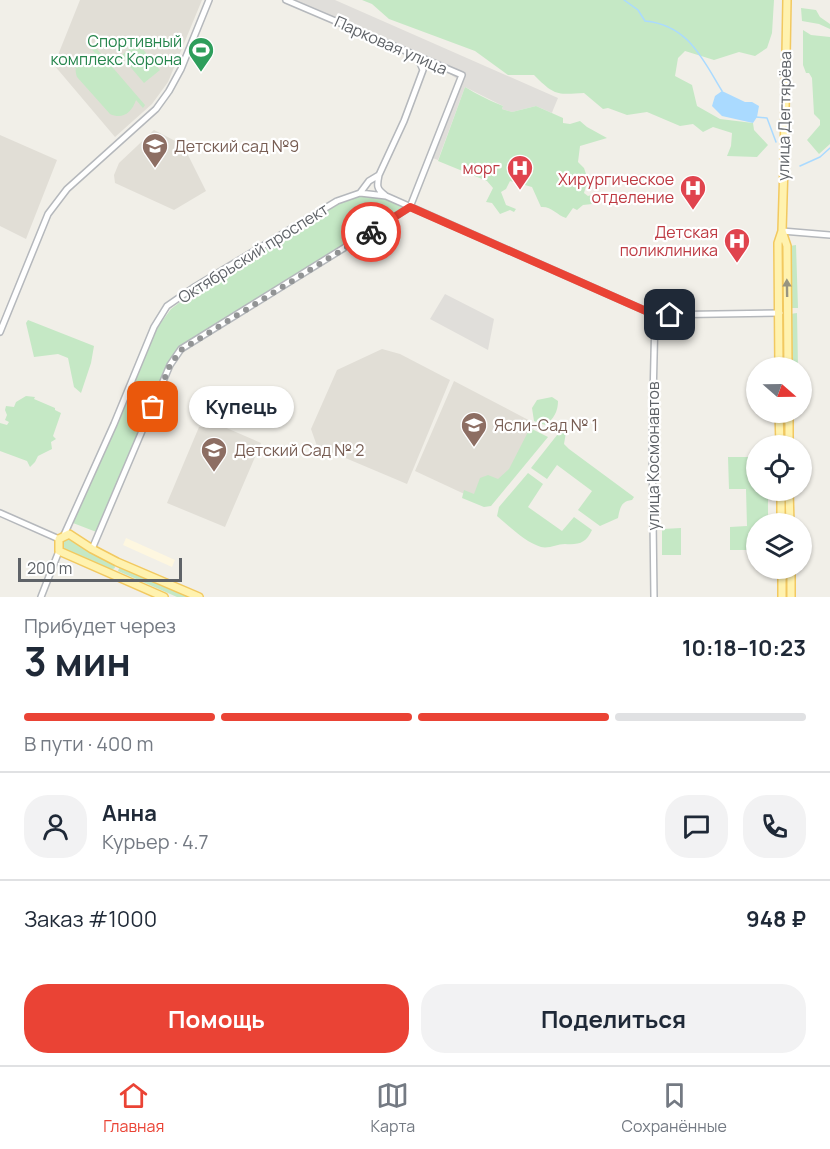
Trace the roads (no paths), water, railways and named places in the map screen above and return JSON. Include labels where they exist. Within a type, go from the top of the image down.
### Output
[{"type":"main road","name":"улица Дегтярёва","points":[[779,357],[778,243],[782,231],[787,0]]},
{"type":"main road","name":"улица Дегтярёва","points":[[782,231],[787,246],[788,357]]},
{"type":"main road","points":[[164,597],[59,551],[62,537],[69,534],[117,562],[199,597]]},
{"type":"main road","points":[[112,574],[117,568],[117,562]]},
{"type":"main road","points":[[782,579],[782,597]]},
{"type":"main road","points":[[791,579],[791,597]]},
{"type":"street","points":[[0,332],[48,214],[67,189],[156,109],[181,69],[209,0]]},
{"type":"street","name":"Парковая улица","points":[[286,0],[462,75],[410,207]]},
{"type":"street","name":"Октябрьский проспект","points":[[62,537],[114,424],[154,327],[167,306],[209,278],[338,201],[360,193],[369,181],[379,175],[404,121],[423,70],[416,54]]},
{"type":"street","points":[[379,175],[377,185],[380,192],[386,196],[655,315],[788,312]]},
{"type":"street","points":[[360,193],[386,196]]},
{"type":"street","points":[[92,549],[170,365],[181,350],[410,207]]},
{"type":"street","points":[[782,231],[830,235]]},
{"type":"street","name":"улица Космонавтов","points":[[654,597],[652,441],[655,315]]},
{"type":"street","points":[[0,513],[62,537]]},
{"type":"street","points":[[41,597],[59,551]]},
{"type":"water","points":[[722,91],[759,106],[753,123],[722,116],[712,106],[715,96]]},
{"type":"waterway","points":[[624,0],[638,10],[645,21],[660,24],[683,36],[700,55],[722,91]]},
{"type":"waterway","points":[[756,117],[767,118],[776,142]]},
{"type":"waterway","points":[[800,166],[820,157],[830,148]]},
{"type":"place","name":"Спортивный комплекс Корона","points":[[201,73]]},
{"type":"place","name":"Детский сад №9","points":[[155,169]]},
{"type":"place","name":"морг","points":[[520,191]]},
{"type":"place","name":"Хирургическое отделение","points":[[693,211]]},
{"type":"place","name":"Детская поликлиника","points":[[737,264]]},
{"type":"place","name":"Купець","points":[[153,407]]},
{"type":"place","name":"Ясли-Сад № 1","points":[[474,448]]},
{"type":"place","name":"Детский Сад № 2","points":[[214,473]]}]
